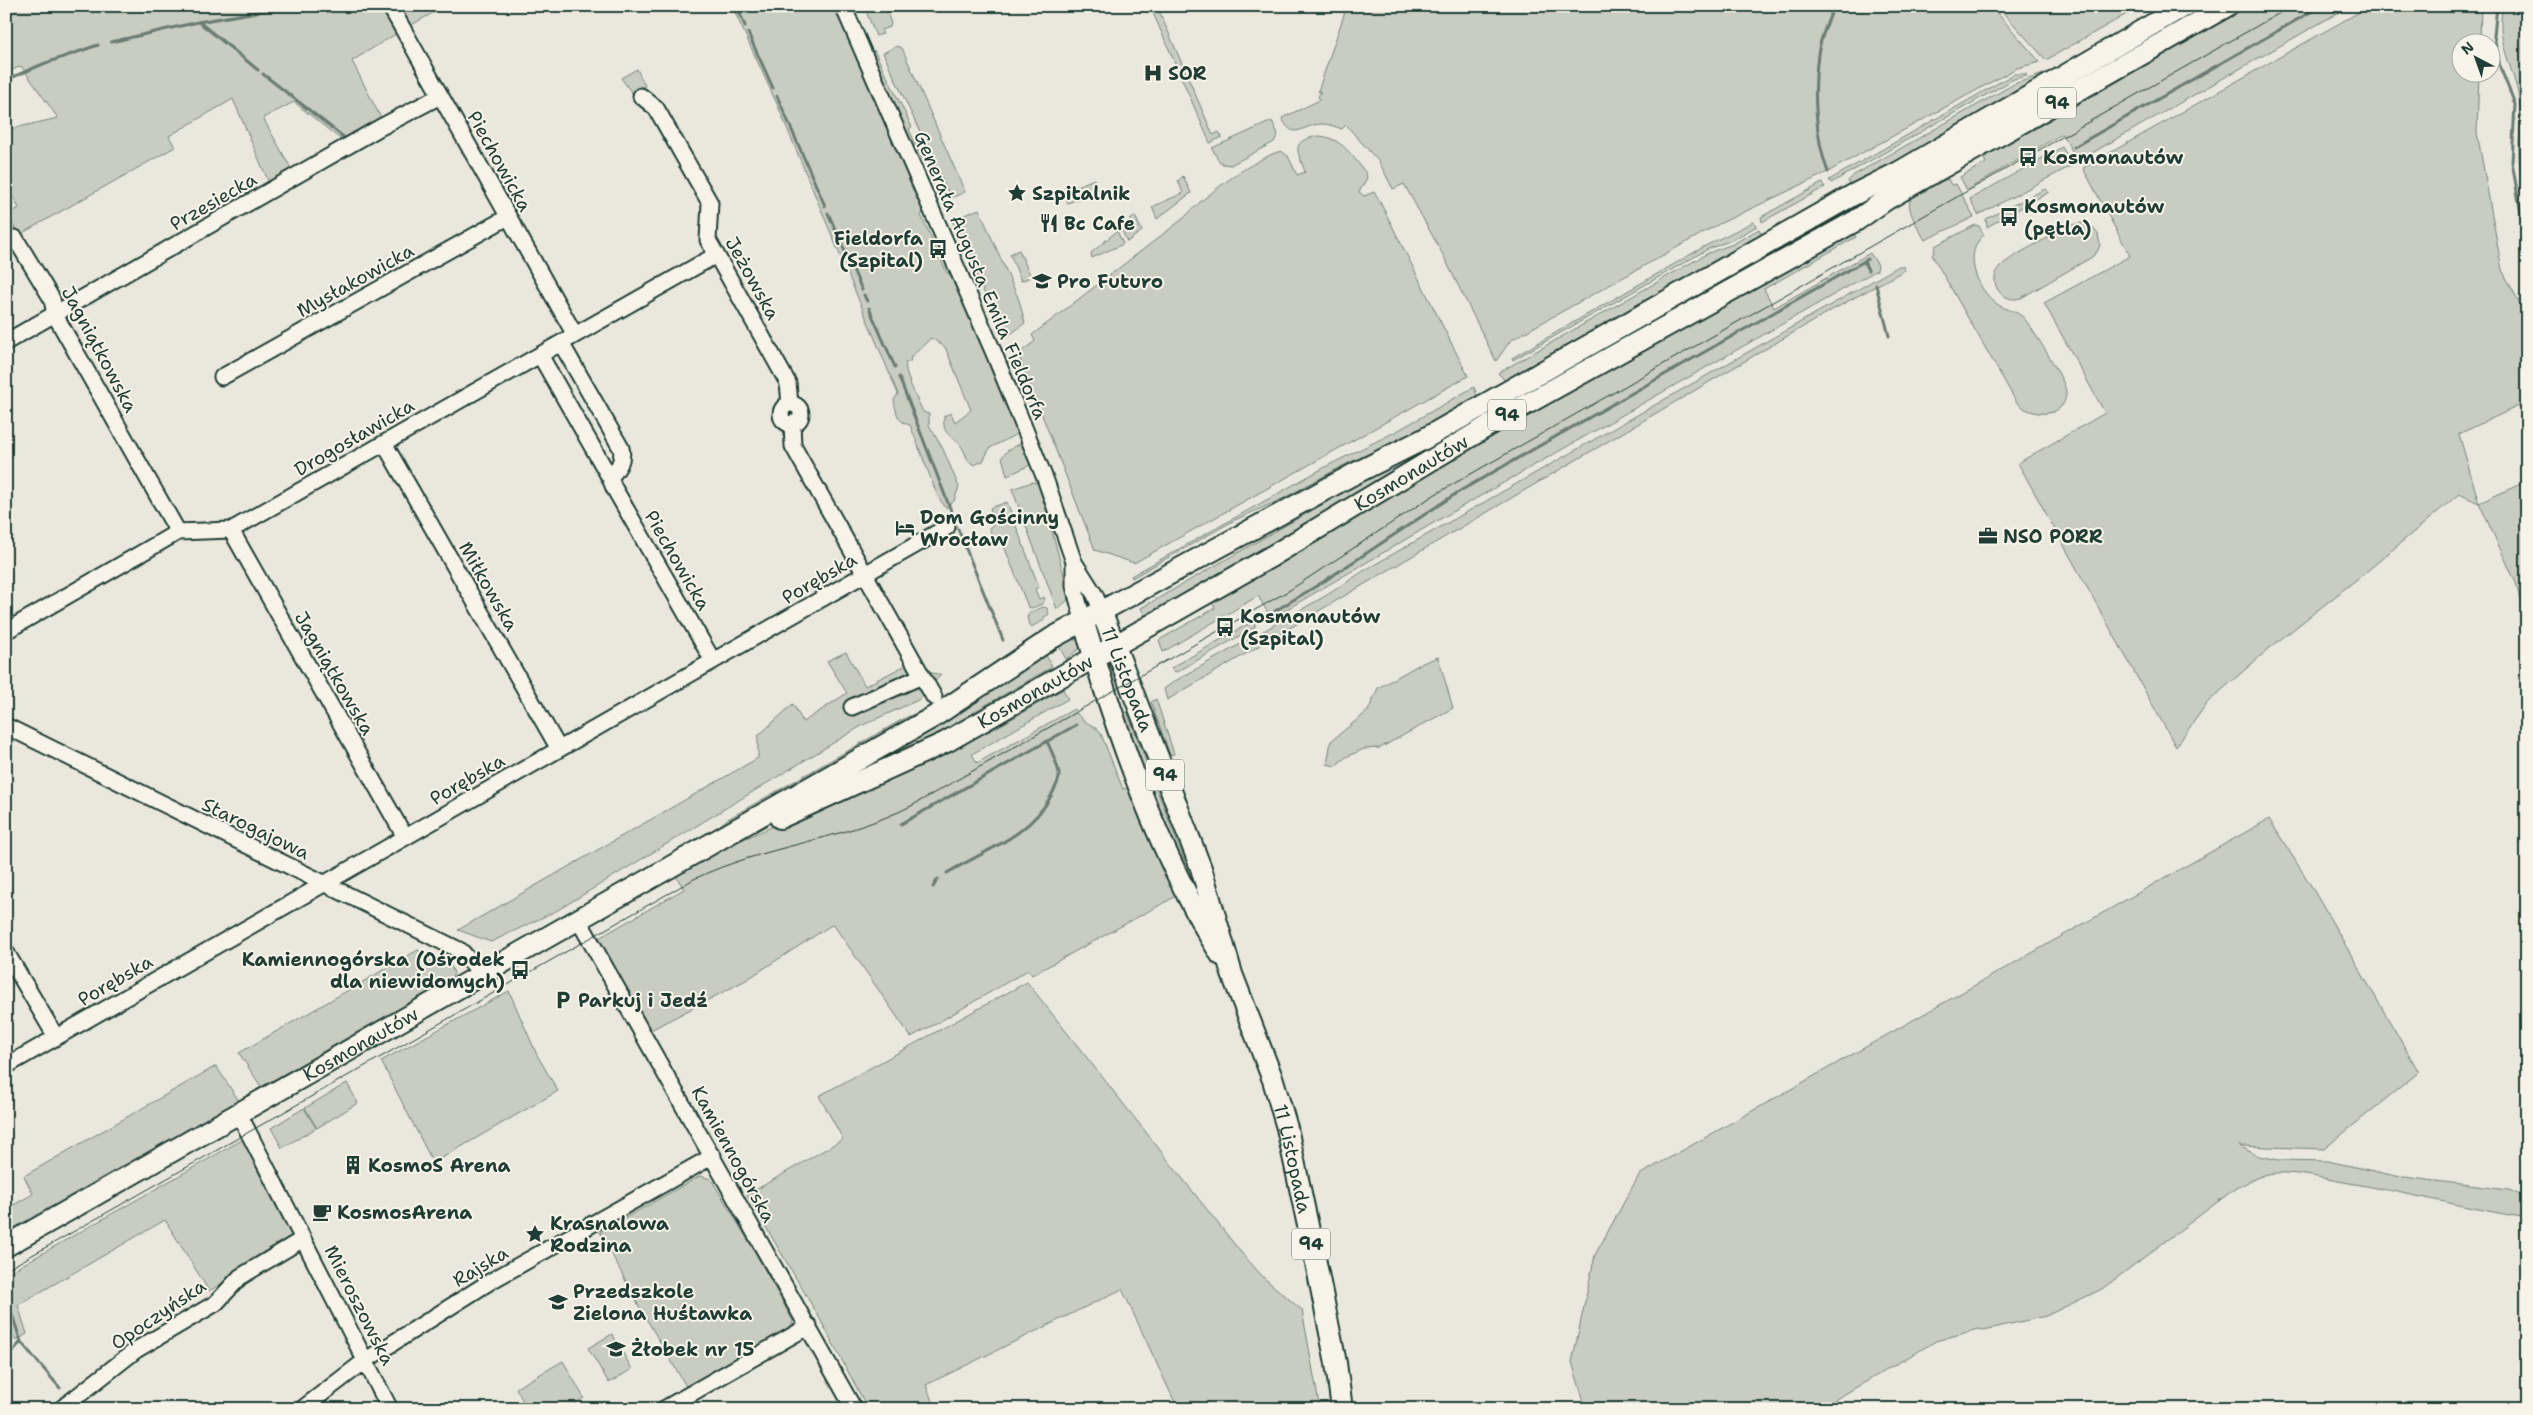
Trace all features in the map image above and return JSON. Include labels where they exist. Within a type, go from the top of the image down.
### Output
[{"type":"main road","name":"Kosmonautów","points":[[6,1246],[935,716],[1021,658],[1083,620],[1122,601],[1345,478],[1424,439],[1852,195],[1907,168],[2184,6]]},
{"type":"main road","name":"Kosmonautów","points":[[715,843],[797,811],[912,760],[1272,556],[1498,420],[1858,220],[1887,199],[2227,6]]},
{"type":"main road","name":"11 Listopada","points":[[1101,610],[1201,868],[1232,974],[1273,1080],[1286,1128],[1336,1363],[1342,1409]]},
{"type":"main road","name":"11 Listopada","points":[[1083,620],[1112,714],[1153,820],[1200,921],[1232,974]]},
{"type":"street","name":"Piechowicka","points":[[390,6],[575,335]]},
{"type":"street","name":"Generała Augusta Emila Fieldorfa","points":[[843,6],[994,351],[1042,470],[1074,562],[1101,610]]},
{"type":"street","name":"Przesiecka","points":[[6,342],[327,158],[440,96]]},
{"type":"street","name":"Jeżowska","points":[[641,96],[656,108],[710,203],[708,240],[788,382],[790,404],[796,405],[801,413],[797,421],[792,424],[793,446],[934,697]]},
{"type":"street","name":"Mysłakowicka","points":[[222,377],[508,217]]},
{"type":"street","name":"Jagniątkowska","points":[[15,238],[52,299],[55,315],[178,532]]},
{"type":"street","name":"Drogosławicka","points":[[6,631],[178,532],[231,530],[716,255]]},
{"type":"street","points":[[561,343],[621,448],[623,456],[620,465],[610,478]]},
{"type":"street","name":"Piechowicka","points":[[540,355],[713,662]]},
{"type":"street","name":"Miłkowska","points":[[384,443],[559,749]]},
{"type":"street","name":"Porębska","points":[[6,1066],[322,883],[947,527]]},
{"type":"street","name":"Jagniątkowska","points":[[231,530],[405,837]]},
{"type":"street","name":"Generała Augusta Emila Fieldorfa","points":[[1074,562],[1074,586],[1083,620]]},
{"type":"street","points":[[852,707],[922,676]]},
{"type":"street","name":"Starogajowa","points":[[6,726],[461,952],[482,974]]},
{"type":"street","name":"Kamiennogórska","points":[[578,919],[809,1326],[854,1409]]},
{"type":"street","points":[[6,952],[56,1037]]},
{"type":"street","name":"Mieroszowska","points":[[238,1114],[390,1409]]},
{"type":"street","name":"Rajska","points":[[302,1409],[366,1360],[491,1281],[713,1156]]},
{"type":"street","name":"Opoczyńska","points":[[61,1409],[136,1350],[216,1303],[240,1277],[304,1239]]},
{"type":"street","points":[[664,1409],[809,1326]]},
{"type":"shaded area","points":[[6,6],[384,6],[399,32],[352,61],[383,122],[345,143],[294,102],[263,118],[293,172],[270,185],[233,99],[169,136],[175,147],[19,235],[7,215],[19,208],[6,185],[6,130],[58,118],[21,66],[6,73]]},
{"type":"shaded area","points":[[396,6],[445,6],[408,27]]},
{"type":"shaded area","points":[[732,6],[835,6],[925,212],[921,215],[947,273],[951,271],[1019,433],[990,448],[983,461],[974,465],[968,461],[961,446],[948,434],[944,427],[944,416],[951,413],[955,422],[971,410],[945,347],[931,338],[911,357],[910,362],[906,362],[911,387],[923,412],[929,414],[929,425],[943,449],[959,487],[954,501],[946,508],[938,497],[910,425],[902,422],[898,416],[894,400],[898,394],[777,104]]},
{"type":"shaded area","points":[[864,6],[884,6],[891,23],[890,27],[881,30],[883,34],[876,36]]},
{"type":"shaded area","points":[[1150,6],[1157,6],[1213,135],[1219,132],[1222,137],[1210,143]]},
{"type":"shaded area","points":[[1347,6],[1991,6],[2040,62],[2017,68],[1822,175],[1719,224],[1511,340],[1496,361],[1442,253],[1404,184],[1393,189],[1379,162],[1346,125],[1342,129],[1322,124],[1295,131],[1286,125],[1282,118],[1320,100],[1318,96],[1321,92],[1318,91]]},
{"type":"shaded area","points":[[1997,6],[2141,6],[2046,60]]},
{"type":"shaded area","points":[[2241,6],[2350,6],[2078,161],[2062,134],[1967,190],[1960,177],[1986,163],[1983,157],[2002,142]]},
{"type":"shaded area","points":[[2370,6],[2481,6],[2480,32],[2450,32],[2450,82],[2479,82],[2477,132],[2502,270],[2527,317],[2527,402],[2459,434],[2479,503],[2459,494],[2366,572],[2271,647],[2207,703],[2176,747],[2018,463],[2105,413],[2044,303],[2130,256],[2083,168]]},
{"type":"shaded area","points":[[2503,6],[2527,6],[2527,210],[2519,157],[2520,107],[2515,81],[2501,33]]},
{"type":"shaded area","points":[[897,46],[902,48],[965,192],[951,198],[883,53]]},
{"type":"shaded area","points":[[874,50],[912,127],[909,129],[922,159],[917,161],[872,56]]},
{"type":"shaded area","points":[[637,69],[645,86],[632,93],[621,78]]},
{"type":"shaded area","points":[[2046,73],[2045,76],[1852,188],[1848,181],[1854,175],[2014,84]]},
{"type":"shaded area","points":[[2014,74],[2026,74],[2027,76],[2014,79],[1831,183],[1829,180]]},
{"type":"shaded area","points":[[1272,121],[1278,134],[1274,142],[1231,165],[1223,164],[1218,160],[1212,148]]},
{"type":"shaded area","points":[[1317,136],[1333,139],[1339,143],[1351,154],[1366,173],[1367,178],[1359,192],[1364,196],[1374,192],[1377,196],[1468,376],[1134,563],[1095,550],[1018,354],[1035,341],[1032,335],[1184,218],[1216,189],[1257,161],[1281,151],[1288,156],[1297,175],[1305,172],[1298,153],[1299,144],[1308,138]]},
{"type":"shaded area","points":[[2062,147],[2073,165],[1978,215],[1970,199]]},
{"type":"shaded area","points":[[1183,176],[1191,193],[1157,219],[1152,207],[1183,193],[1178,181]]},
{"type":"shaded area","points":[[1094,179],[1099,190],[1068,203],[1063,192]]},
{"type":"shaded area","points":[[1948,179],[1951,185],[1956,184],[1974,217],[1925,240],[1912,215],[1910,200],[1922,190]]},
{"type":"shaded area","points":[[1822,183],[1825,187],[1762,222],[1761,217]]},
{"type":"shaded area","points":[[2045,189],[2049,192],[1987,227],[1986,219]]},
{"type":"shaded area","points":[[1844,207],[1848,214],[1501,407],[1501,404]]},
{"type":"shaded area","points":[[979,209],[1019,300],[1025,323],[1007,337],[991,308],[952,220]]},
{"type":"shaded area","points":[[1135,216],[1142,231],[1127,242],[1121,228]]},
{"type":"shaded area","points":[[1753,222],[1757,226],[1732,240],[1708,249],[1513,360],[1512,358],[1707,245]]},
{"type":"shaded area","points":[[2081,223],[2090,225],[2098,234],[2100,245],[2092,257],[2021,298],[2008,298],[1999,291],[1995,279],[1996,273],[2006,262],[2071,225]]},
{"type":"shaded area","points":[[1975,225],[1979,226],[1984,235],[1977,243],[1974,251],[1973,261],[1978,281],[1983,290],[1997,304],[2018,313],[2024,318],[2048,354],[2066,391],[2065,400],[2061,407],[2055,411],[2039,413],[2023,408],[2017,403],[1932,255],[1935,246]]},
{"type":"shaded area","points":[[1759,229],[1763,237],[1506,382],[1498,373],[1708,253],[1733,244]]},
{"type":"shaded area","points":[[1117,231],[1123,244],[1092,258],[1091,253]]},
{"type":"shaded area","points":[[1853,233],[1856,237],[1764,289],[1774,308],[1870,253],[1878,265],[1877,270],[1454,511],[1267,621],[1261,617],[1268,613],[1258,596],[1163,652],[1159,640],[1215,608],[1212,602],[1232,587],[1373,500]]},
{"type":"shaded area","points":[[1019,250],[1031,277],[1021,281],[1010,254]]},
{"type":"shaded area","points":[[1899,266],[1903,266],[1905,270],[1832,310],[1167,700],[1164,689],[1175,681],[1327,595],[1365,570]]},
{"type":"shaded area","points":[[1474,387],[1478,399],[1440,421],[1348,463],[1282,499],[1235,520],[1132,578],[1131,576],[1327,466],[1397,431]]},
{"type":"shaded area","points":[[1479,415],[1486,416],[1147,620],[1141,608]]},
{"type":"shaded area","points":[[1023,442],[1031,462],[1030,465],[1007,476],[1002,457],[1007,451]]},
{"type":"shaded area","points":[[2527,481],[2527,630],[2516,583],[2479,503]]},
{"type":"shaded area","points":[[1032,482],[1039,483],[1069,594],[1067,601],[1057,609],[1012,489]]},
{"type":"shaded area","points":[[1007,502],[1039,587],[1035,589],[1039,599],[1044,597],[1045,600],[1042,604],[1032,608],[1028,607],[1002,541],[995,542],[989,528],[995,523],[990,508]]},
{"type":"shaded area","points":[[1043,607],[1047,608],[1049,614],[1043,618],[1045,620],[1031,627],[1027,618],[1029,613]]},
{"type":"shaded area","points":[[1255,620],[1255,627],[1177,672],[1171,668]]},
{"type":"shaded area","points":[[1071,639],[1081,641],[1083,646],[1066,659],[1057,643]]},
{"type":"shaded area","points":[[1044,651],[1052,667],[977,710],[935,740],[817,795]]},
{"type":"shaded area","points":[[846,652],[865,686],[904,666],[941,675],[918,700],[863,725],[556,911],[491,942],[458,930],[758,758],[758,736],[793,704],[803,722],[847,693],[827,661]]},
{"type":"shaded area","points":[[1438,657],[1453,708],[1380,748],[1364,749],[1346,757],[1335,766],[1327,764],[1331,741],[1368,711],[1378,688],[1420,664]]},
{"type":"shaded area","points":[[958,686],[947,700],[705,838],[726,820],[905,718],[933,705]]},
{"type":"shaded area","points":[[1063,689],[1068,699],[972,754],[977,763],[1074,709],[1081,718],[1095,727],[1101,734],[1123,789],[1129,788],[1180,894],[1032,975],[1028,970],[911,1037],[833,924],[746,980],[649,1031],[599,938],[684,889],[674,873],[712,853],[994,729]]},
{"type":"shaded area","points":[[1156,699],[1174,754],[1170,755],[1151,702]]},
{"type":"shaded area","points":[[1127,712],[1205,914],[1167,835],[1120,716]]},
{"type":"shaded area","points":[[2269,819],[2310,884],[2419,1072],[2324,1149],[2239,1146],[2259,1156],[2279,1160],[2328,1161],[2396,1176],[2509,1190],[2527,1198],[2527,1218],[2389,1190],[2292,1173],[2265,1175],[2236,1188],[2102,1289],[2046,1316],[1984,1330],[1978,1329],[1936,1341],[1819,1409],[1586,1409],[1572,1362],[1595,1255],[1639,1175]]},
{"type":"shaded area","points":[[418,950],[451,966],[454,973],[451,980],[262,1088],[239,1053]]},
{"type":"shaded area","points":[[1027,982],[1239,1250],[1264,1278],[1302,1310],[1320,1409],[1178,1409],[1122,1289],[926,1385],[935,1409],[868,1409],[820,1319],[747,1195],[843,1139],[819,1096]]},
{"type":"shaded area","points":[[509,991],[537,1055],[558,1091],[433,1163],[381,1061]]},
{"type":"shaded area","points":[[216,1066],[239,1101],[6,1234],[6,1206],[8,1208],[33,1194],[24,1176]]},
{"type":"shaded area","points":[[347,1083],[358,1103],[317,1128],[305,1108]]},
{"type":"shaded area","points":[[304,1108],[316,1128],[282,1148],[271,1128]]},
{"type":"shaded area","points":[[247,1137],[296,1234],[294,1241],[209,1291],[165,1220],[18,1305],[27,1334],[16,1341],[6,1324],[6,1274]]},
{"type":"shaded area","points":[[700,1176],[711,1179],[751,1245],[793,1321],[790,1330],[687,1388],[640,1308],[600,1232]]},
{"type":"shaded area","points":[[612,1334],[632,1369],[609,1383],[588,1348]]},
{"type":"shaded area","points":[[563,1361],[584,1398],[565,1409],[527,1409],[516,1388]]},
{"type":"waterway","points":[[111,42],[198,22],[292,6]]},
{"type":"waterway","points":[[737,6],[745,26]]},
{"type":"waterway","points":[[1828,172],[1820,144],[1816,114],[1816,68],[1819,48],[1834,6]]},
{"type":"waterway","points":[[2074,147],[2321,6]]},
{"type":"waterway","points":[[2497,6],[2494,36],[2500,67],[2515,104],[2512,162],[2527,249]]},
{"type":"waterway","points":[[199,22],[258,70]]},
{"type":"waterway","points":[[748,33],[773,88]]},
{"type":"waterway","points":[[6,80],[43,64],[98,45]]},
{"type":"waterway","points":[[263,74],[346,139]]},
{"type":"waterway","points":[[777,96],[825,206]]},
{"type":"waterway","points":[[828,213],[862,290]]},
{"type":"waterway","points":[[1275,611],[1323,582],[1460,491],[1868,259]]},
{"type":"waterway","points":[[1864,262],[1868,270]]},
{"type":"waterway","points":[[1876,285],[1889,336]]},
{"type":"waterway","points":[[864,295],[867,301]]},
{"type":"waterway","points":[[869,308],[895,367]]},
{"type":"waterway","points":[[899,377],[953,516]]},
{"type":"waterway","points":[[958,529],[1003,640]]},
{"type":"waterway","points":[[901,824],[1076,725]]},
{"type":"waterway","points":[[947,873],[1005,841],[1031,822],[1042,810],[1058,783],[1059,777],[1057,766],[1047,741]]},
{"type":"waterway","points":[[933,887],[938,879]]},
{"type":"waterway","points":[[6,1296],[21,1342],[6,1358]]},
{"type":"waterway","points":[[21,1342],[60,1388]]},
{"type":"tram line","points":[[6,1270],[694,879],[748,858],[859,827],[913,805],[1290,590],[1434,495],[2292,6]]},
{"type":"place","name":"SOR","points":[[1153,73]]},
{"type":"place","name":"Kosmonautów","points":[[2028,157]]},
{"type":"place","name":"Szpitalnik","points":[[1017,193]]},
{"type":"place","name":"Kosmonautów (pętla)","points":[[2009,217]]},
{"type":"place","name":"Bc Cafe","points":[[1049,223]]},
{"type":"place","name":"Fieldorfa (Szpital)","points":[[938,249]]},
{"type":"place","name":"Pro Futuro","points":[[1042,281]]},
{"type":"place","name":"Dom Gościnny Wrocław","points":[[905,528]]},
{"type":"place","name":"NSO PORR","points":[[1988,536]]},
{"type":"place","name":"Kosmonautów (Szpital)","points":[[1225,627]]},
{"type":"place","name":"Kamiennogórska (Ośrodek dla niewidomych)","points":[[520,970]]},
{"type":"place","name":"Parkuj i Jedź","points":[[563,1000]]},
{"type":"place","name":"KosmoS Arena","points":[[353,1165]]},
{"type":"place","name":"KosmosArena","points":[[322,1212]]},
{"type":"place","name":"Krasnalowa Rodzina","points":[[535,1234]]},
{"type":"place","name":"Przedszkole Zielona Huśtawka","points":[[558,1302]]},
{"type":"place","name":"Żłobek nr 15","points":[[616,1349]]}]
